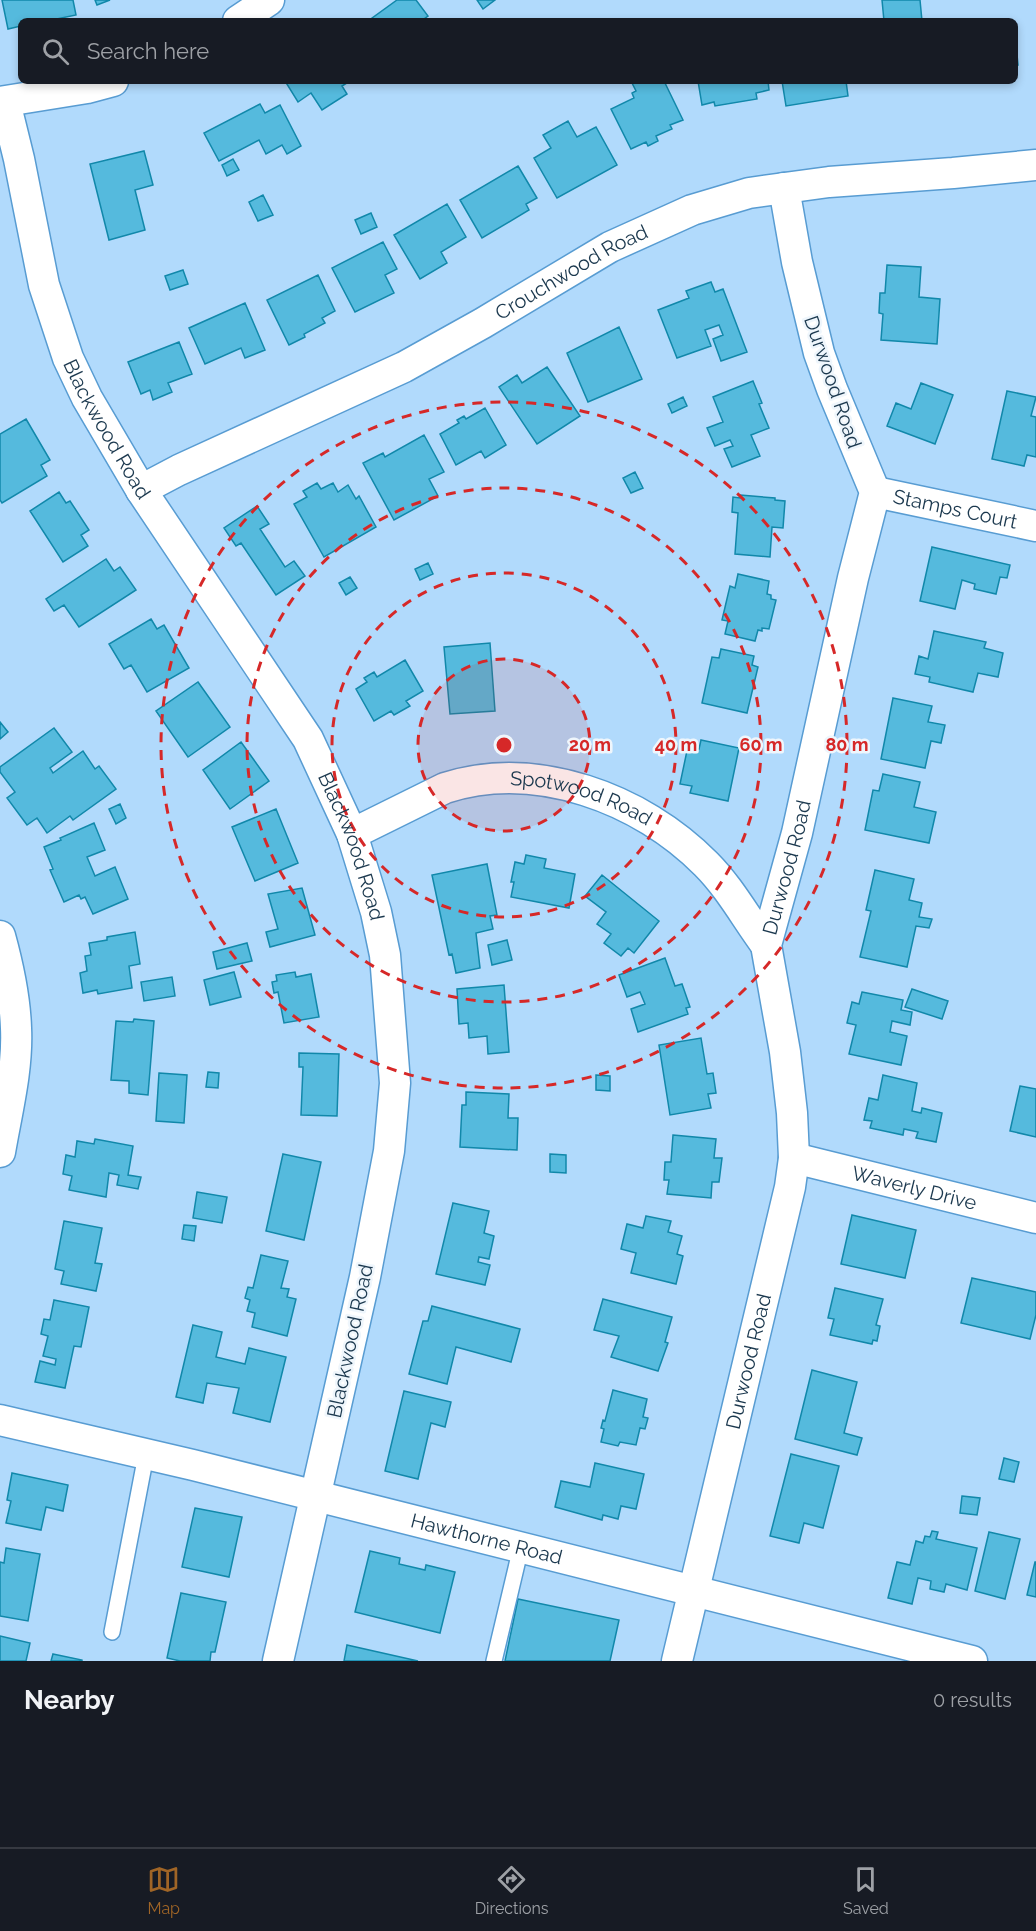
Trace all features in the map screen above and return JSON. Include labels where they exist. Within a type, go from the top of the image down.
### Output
[{"type":"street","points":[[242,18],[269,0]]},
{"type":"street","points":[[3,102],[100,84]]},
{"type":"street","name":"Blackwood Road","points":[[3,102],[19,159],[49,306],[68,358],[87,398],[141,490],[308,739],[352,834],[376,912],[385,955],[394,1058],[393,1116],[384,1181],[365,1277],[278,1661]]},
{"type":"street","name":"Crouchwood Road","points":[[141,490],[179,470],[405,366],[483,323],[610,247],[660,222],[722,199],[829,182],[1036,165]]},
{"type":"street","name":"Durwood Road","points":[[677,1661],[790,1187],[794,1158],[792,1113],[785,1053],[766,945],[797,832],[853,578],[875,492],[831,389],[819,352],[797,262],[784,188]]},
{"type":"street","name":"Stamps Court","points":[[875,492],[1036,526]]},
{"type":"street","name":"Spotwood Road","points":[[352,834],[445,788],[459,784],[491,779],[523,779],[569,786],[602,796],[626,807],[685,844],[708,866],[730,893],[766,945]]},
{"type":"street","points":[[0,936],[16,1028],[12,1085],[0,1152]]},
{"type":"street","name":"Waverly Drive","points":[[794,1158],[1036,1218]]},
{"type":"street","name":"Hawthorne Road","points":[[0,1420],[315,1496],[972,1661]]},
{"type":"lane","points":[[112,1632],[146,1455]]},
{"type":"lane","points":[[494,1661],[520,1547]]},
{"type":"building","points":[[2,0],[73,0],[76,15],[62,18],[18,18],[18,27],[8,29]]},
{"type":"building","points":[[95,0],[110,0],[97,5]]},
{"type":"building","points":[[397,0],[416,0],[428,16],[425,18],[372,18]]},
{"type":"building","points":[[477,0],[495,0],[483,9]]},
{"type":"building","points":[[882,0],[920,0],[922,18],[884,18]]},
{"type":"building","points":[[287,84],[345,84],[342,86],[347,94],[322,110],[311,93],[298,102]]},
{"type":"building","points":[[632,84],[665,84],[683,120],[670,125],[672,129],[656,136],[658,141],[648,146],[646,142],[631,149],[611,109],[634,98],[632,93],[636,91]]},
{"type":"building","points":[[698,84],[768,84],[769,90],[756,93],[757,99],[715,106],[714,102],[702,105]]},
{"type":"building","points":[[782,84],[846,84],[848,96],[786,106]]},
{"type":"building","points":[[260,104],[265,113],[280,105],[301,146],[287,154],[282,145],[266,154],[259,140],[219,161],[204,133]]},
{"type":"building","points":[[568,121],[577,137],[596,127],[617,165],[557,198],[534,158],[551,148],[543,135]]},
{"type":"building","points":[[144,151],[153,185],[135,190],[145,230],[109,240],[90,164]]},
{"type":"building","points":[[233,159],[239,170],[227,176],[222,165]]},
{"type":"building","points":[[518,166],[537,198],[526,204],[529,210],[482,238],[460,200]]},
{"type":"building","points":[[263,195],[273,215],[258,221],[249,202]]},
{"type":"building","points":[[447,204],[466,237],[441,252],[447,263],[420,279],[394,235]]},
{"type":"building","points":[[371,213],[377,227],[361,234],[355,220]]},
{"type":"building","points":[[383,242],[397,269],[385,275],[394,293],[355,312],[332,268]]},
{"type":"building","points":[[887,265],[921,267],[919,297],[940,299],[937,344],[881,340],[883,314],[879,313],[880,293],[885,293]]},
{"type":"building","points":[[183,270],[188,284],[170,290],[165,276]]},
{"type":"building","points":[[318,275],[335,311],[322,318],[325,323],[289,345],[267,300]]},
{"type":"building","points":[[711,282],[715,292],[723,289],[747,352],[721,361],[713,339],[723,335],[719,325],[705,330],[711,346],[677,358],[658,310],[689,298],[686,291]]},
{"type":"building","points":[[245,303],[265,350],[245,358],[241,348],[205,364],[189,328]]},
{"type":"building","points":[[619,327],[642,379],[588,402],[567,353]]},
{"type":"building","points":[[179,342],[192,374],[168,383],[172,392],[153,400],[150,390],[141,394],[128,362]]},
{"type":"building","points":[[547,367],[580,416],[537,444],[499,387],[517,375],[522,383]]},
{"type":"building","points":[[753,381],[769,428],[751,435],[760,456],[732,467],[724,449],[733,446],[730,440],[715,446],[707,428],[723,422],[713,397]]},
{"type":"building","points":[[921,383],[953,395],[935,444],[887,426],[896,403],[911,409]]},
{"type":"building","points":[[1007,391],[1036,397],[1031,416],[1036,417],[1036,457],[1027,455],[1024,466],[992,459]]},
{"type":"building","points":[[683,397],[687,406],[672,413],[668,404]]},
{"type":"building","points":[[485,408],[506,445],[485,458],[481,451],[456,465],[440,434],[459,423],[457,420],[464,416],[466,419]]},
{"type":"building","points":[[26,419],[50,460],[41,465],[47,476],[2,503],[0,500],[0,434]]},
{"type":"building","points":[[424,435],[444,472],[429,479],[438,496],[394,520],[363,463],[383,453],[385,457]]},
{"type":"building","points":[[635,472],[643,488],[631,493],[623,478]]},
{"type":"building","points":[[317,483],[321,489],[333,483],[338,492],[348,485],[356,499],[359,496],[376,527],[324,557],[294,504],[307,497],[303,491]]},
{"type":"building","points":[[59,492],[66,503],[70,501],[89,530],[81,535],[88,546],[63,562],[30,511]]},
{"type":"building","points":[[740,495],[785,501],[783,528],[772,527],[770,557],[735,554],[738,513],[732,512],[733,497],[740,498]]},
{"type":"building","points":[[257,506],[269,524],[260,529],[285,567],[294,561],[305,576],[276,595],[241,543],[236,546],[224,528]]},
{"type":"building","points":[[932,547],[1010,565],[1007,578],[1000,577],[996,594],[974,589],[975,584],[962,580],[955,609],[920,601]]},
{"type":"building","points":[[106,559],[114,571],[120,567],[136,590],[79,627],[64,605],[54,611],[46,599]]},
{"type":"building","points":[[428,563],[433,574],[420,580],[415,569]]},
{"type":"building","points":[[738,574],[769,581],[767,594],[771,595],[771,599],[776,600],[769,629],[758,630],[755,641],[725,634],[728,621],[722,620],[730,586],[735,588]]},
{"type":"building","points":[[350,577],[357,588],[346,595],[339,583]]},
{"type":"building","points":[[151,619],[157,629],[164,625],[189,668],[147,692],[131,665],[124,669],[109,644]]},
{"type":"building","points":[[934,631],[986,642],[984,648],[1003,653],[998,677],[978,673],[973,692],[929,682],[930,677],[915,674],[919,656],[928,659]]},
{"type":"building","points":[[490,643],[495,711],[450,714],[444,647]]},
{"type":"building","points":[[721,649],[754,656],[752,665],[758,667],[747,713],[702,703],[712,657],[719,658]]},
{"type":"building","points":[[405,660],[423,691],[406,701],[410,706],[394,715],[391,711],[374,721],[356,689],[367,682],[364,678],[374,672],[377,677]]},
{"type":"building","points":[[198,682],[230,727],[188,757],[156,711]]},
{"type":"building","points":[[893,698],[932,706],[928,722],[945,725],[941,743],[931,741],[925,768],[881,759]]},
{"type":"building","points":[[0,722],[8,732],[0,739]]},
{"type":"building","points":[[54,728],[72,752],[50,768],[53,773],[83,751],[95,769],[99,766],[116,789],[73,820],[70,816],[47,833],[37,818],[27,825],[7,798],[15,792],[0,772],[0,767]]},
{"type":"building","points":[[701,740],[739,748],[728,801],[690,793],[692,786],[680,784],[688,746],[699,749]]},
{"type":"building","points":[[241,742],[269,781],[230,809],[203,770]]},
{"type":"building","points":[[883,774],[920,782],[914,807],[936,812],[929,843],[865,830],[873,790],[879,791]]},
{"type":"building","points":[[120,804],[126,818],[116,824],[109,809]]},
{"type":"building","points":[[276,809],[298,863],[255,881],[232,827]]},
{"type":"building","points":[[94,823],[105,850],[87,857],[95,876],[115,867],[128,899],[93,914],[85,897],[81,899],[79,895],[64,902],[50,870],[53,869],[44,847]]},
{"type":"building","points":[[526,855],[546,859],[544,868],[575,874],[569,908],[511,897],[515,862],[524,864]]},
{"type":"building","points":[[487,864],[497,915],[490,916],[493,929],[476,933],[480,968],[456,973],[452,954],[449,955],[432,875]]},
{"type":"building","points":[[875,870],[914,879],[909,900],[922,903],[919,917],[932,919],[929,928],[916,926],[907,967],[860,957],[871,911],[866,910]]},
{"type":"building","points":[[602,875],[659,921],[634,953],[628,948],[621,956],[604,943],[611,934],[597,924],[606,912],[585,896]]},
{"type":"building","points":[[302,888],[315,935],[270,947],[266,932],[278,929],[268,894]]},
{"type":"building","points":[[135,932],[140,964],[129,966],[132,988],[98,994],[97,990],[83,993],[80,973],[87,971],[85,956],[91,955],[89,943]]},
{"type":"building","points":[[507,940],[512,960],[492,965],[488,945]]},
{"type":"building","points":[[247,943],[252,961],[217,969],[213,952]]},
{"type":"building","points":[[665,958],[675,986],[682,984],[690,1007],[686,1008],[688,1014],[638,1032],[631,1009],[645,1004],[640,992],[627,997],[619,975]]},
{"type":"building","points":[[234,972],[241,997],[210,1005],[204,980]]},
{"type":"building","points":[[295,972],[296,977],[311,974],[319,1017],[284,1023],[278,992],[274,993],[272,982],[277,981],[276,975]]},
{"type":"building","points":[[172,977],[175,996],[144,1001],[141,982]]},
{"type":"building","points":[[504,985],[509,1052],[488,1054],[487,1036],[469,1038],[468,1023],[459,1024],[457,989]]},
{"type":"building","points":[[912,989],[948,1001],[942,1019],[905,1007]]},
{"type":"building","points":[[862,992],[903,1000],[901,1010],[912,1012],[910,1025],[892,1021],[890,1032],[907,1036],[901,1065],[849,1054],[856,1025],[847,1023],[852,1002],[859,1004]]},
{"type":"building","points":[[134,1019],[154,1021],[148,1095],[129,1093],[129,1081],[111,1080],[116,1021],[133,1022]]},
{"type":"building","points":[[701,1038],[707,1074],[713,1073],[716,1093],[708,1094],[711,1108],[670,1115],[659,1045]]},
{"type":"building","points":[[299,1053],[339,1054],[337,1116],[301,1115],[303,1067],[299,1067]]},
{"type":"building","points":[[208,1072],[219,1073],[218,1088],[206,1087]]},
{"type":"building","points":[[159,1073],[187,1075],[184,1123],[156,1121]]},
{"type":"building","points":[[596,1075],[610,1076],[610,1091],[596,1090]]},
{"type":"building","points":[[883,1075],[917,1083],[912,1111],[921,1113],[922,1108],[942,1113],[936,1142],[916,1138],[918,1132],[904,1129],[903,1135],[870,1128],[872,1121],[864,1120],[869,1098],[878,1100]]},
{"type":"building","points":[[1020,1086],[1036,1089],[1036,1137],[1010,1131]]},
{"type":"building","points":[[466,1092],[509,1094],[508,1118],[518,1118],[517,1150],[460,1147],[462,1105],[466,1105]]},
{"type":"building","points":[[673,1135],[716,1139],[714,1158],[722,1158],[719,1182],[712,1182],[711,1198],[667,1194],[669,1180],[664,1180],[665,1162],[671,1162]]},
{"type":"building","points":[[95,1139],[133,1146],[128,1175],[141,1177],[138,1189],[117,1185],[119,1175],[109,1173],[106,1197],[69,1190],[72,1176],[63,1174],[66,1155],[75,1157],[77,1141],[94,1144]]},
{"type":"building","points":[[283,1154],[321,1162],[304,1240],[266,1231]]},
{"type":"building","points":[[550,1154],[566,1155],[566,1173],[550,1172]]},
{"type":"building","points":[[197,1192],[227,1197],[222,1223],[193,1218]]},
{"type":"building","points":[[453,1203],[489,1211],[484,1233],[494,1236],[489,1259],[479,1257],[478,1262],[490,1265],[485,1285],[436,1274]]},
{"type":"building","points":[[852,1215],[916,1230],[905,1278],[841,1264]]},
{"type":"building","points":[[646,1216],[671,1221],[668,1232],[682,1236],[677,1254],[683,1256],[676,1284],[631,1273],[636,1253],[621,1249],[627,1224],[643,1228]]},
{"type":"building","points":[[64,1221],[102,1228],[95,1263],[102,1264],[96,1291],[61,1284],[64,1271],[55,1269]]},
{"type":"building","points":[[184,1225],[196,1226],[194,1241],[182,1239]]},
{"type":"building","points":[[261,1255],[288,1261],[281,1288],[289,1289],[287,1297],[296,1299],[287,1336],[252,1327],[255,1313],[247,1311],[250,1300],[245,1298],[248,1287],[253,1288]]},
{"type":"building","points":[[972,1278],[1036,1292],[1036,1315],[1030,1339],[961,1323]]},
{"type":"building","points":[[835,1288],[883,1299],[876,1325],[880,1326],[877,1341],[873,1340],[872,1344],[830,1335],[834,1319],[828,1318]]},
{"type":"building","points":[[603,1299],[672,1317],[665,1342],[668,1343],[658,1371],[611,1357],[619,1336],[594,1330]]},
{"type":"building","points":[[54,1300],[89,1307],[81,1347],[74,1346],[65,1388],[35,1382],[40,1361],[55,1365],[56,1359],[43,1356],[48,1336],[41,1334],[44,1319],[50,1320]]},
{"type":"building","points":[[432,1306],[520,1329],[511,1362],[456,1347],[447,1384],[409,1374],[423,1321],[428,1321]]},
{"type":"building","points":[[193,1325],[222,1332],[216,1357],[245,1364],[249,1348],[286,1357],[270,1422],[233,1413],[239,1388],[207,1383],[203,1403],[176,1397]]},
{"type":"building","points":[[812,1370],[857,1382],[844,1433],[862,1438],[857,1455],[795,1439]]},
{"type":"building","points":[[613,1390],[647,1399],[643,1417],[648,1418],[645,1429],[640,1428],[636,1445],[620,1442],[618,1446],[601,1442],[604,1429],[601,1428]]},
{"type":"building","points":[[404,1391],[451,1402],[445,1427],[431,1423],[418,1479],[385,1471]]},
{"type":"building","points":[[791,1454],[839,1466],[823,1528],[804,1523],[799,1543],[770,1536]]},
{"type":"building","points":[[1004,1458],[1019,1462],[1014,1482],[999,1479]]},
{"type":"building","points":[[595,1463],[644,1474],[636,1509],[621,1506],[618,1519],[603,1515],[602,1520],[555,1507],[561,1481],[590,1487]]},
{"type":"building","points":[[12,1473],[68,1485],[63,1511],[46,1507],[41,1530],[6,1523],[11,1501],[7,1500]]},
{"type":"building","points":[[962,1496],[980,1498],[977,1515],[960,1513]]},
{"type":"building","points":[[195,1508],[242,1517],[229,1577],[182,1567]]},
{"type":"building","points":[[932,1531],[938,1532],[936,1539],[977,1548],[967,1590],[946,1584],[944,1592],[930,1589],[931,1581],[918,1578],[912,1604],[888,1598],[897,1562],[910,1565],[916,1541],[923,1543],[925,1536],[930,1537]]},
{"type":"building","points":[[989,1532],[1020,1539],[1005,1599],[975,1591]]},
{"type":"building","points":[[6,1548],[40,1554],[28,1621],[0,1616],[0,1562],[4,1563]]},
{"type":"building","points":[[370,1551],[400,1558],[399,1564],[425,1570],[426,1565],[455,1572],[440,1633],[355,1612]]},
{"type":"building","points":[[1036,1562],[1036,1597],[1027,1595]]},
{"type":"building","points":[[181,1593],[226,1602],[215,1652],[211,1652],[210,1661],[180,1661],[167,1658]]},
{"type":"building","points":[[518,1599],[619,1620],[610,1661],[505,1661]]},
{"type":"building","points":[[0,1636],[30,1643],[26,1661],[0,1661]]},
{"type":"building","points":[[347,1645],[418,1661],[344,1661]]},
{"type":"building","points":[[53,1654],[82,1660],[82,1661],[51,1661]]}]
